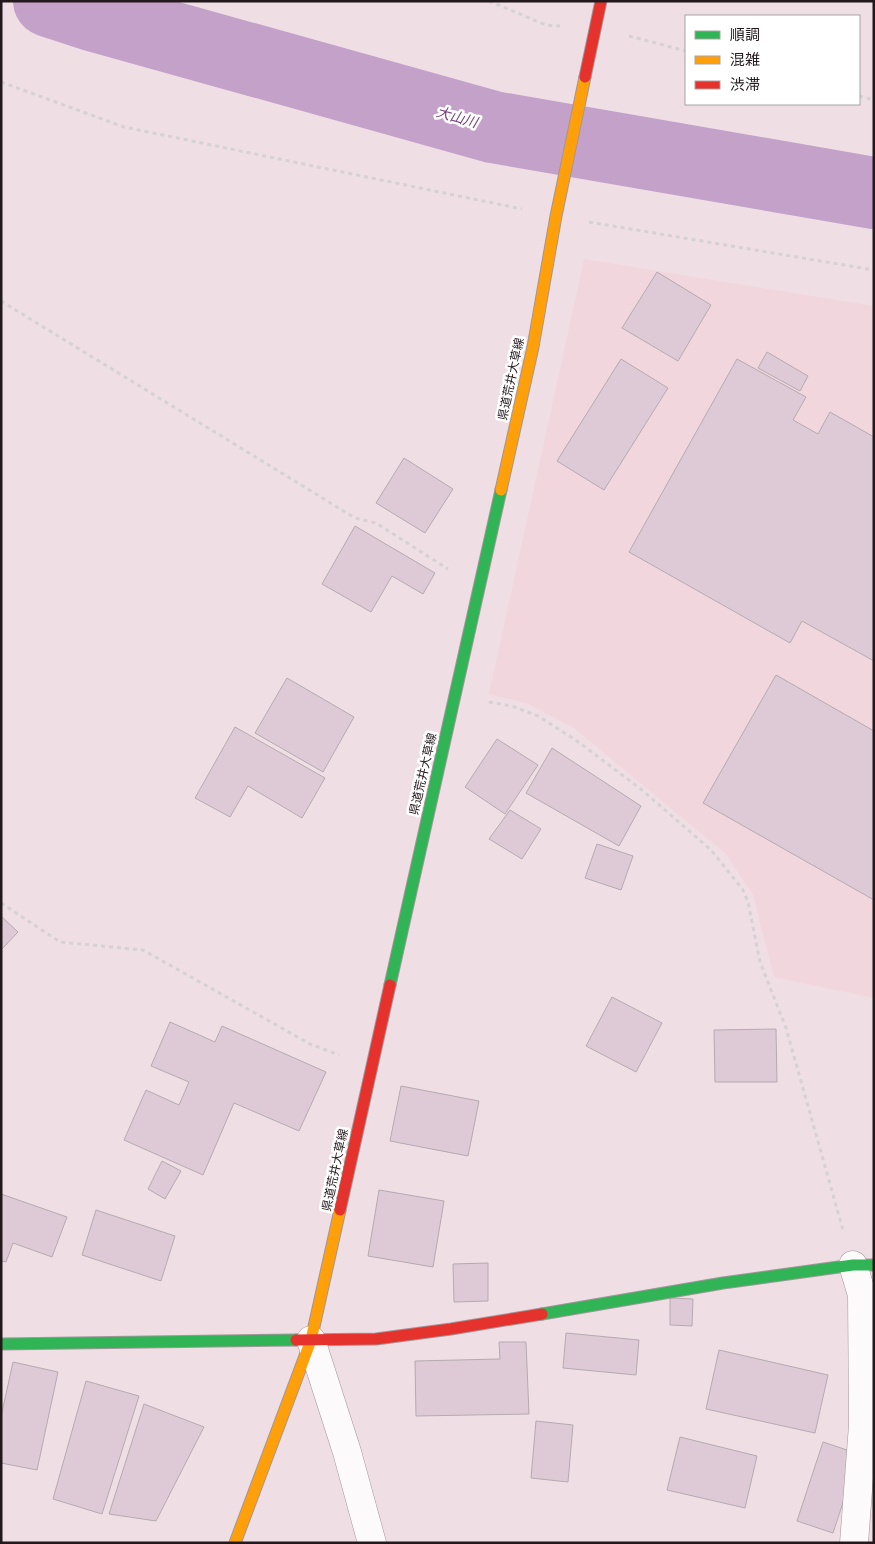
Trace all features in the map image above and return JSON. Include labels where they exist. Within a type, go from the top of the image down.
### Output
[{"type":"main road","name":"県道荒井大草線","points":[[235,1543],[311,1340],[532,347],[556,216],[601,1]]},
{"type":"main road","points":[[1,1344],[376,1338],[451,1329],[724,1283],[863,1265]]},
{"type":"street","points":[[854,1543],[863,1406],[863,1265]]},
{"type":"street","points":[[311,1340],[347,1452],[372,1543]]},
{"type":"path","points":[[1,82],[124,127],[556,216],[874,270]]},
{"type":"path","points":[[860,96],[874,100]]},
{"type":"path","points":[[1,301],[355,518],[376,523],[478,588]]},
{"type":"path","points":[[454,696],[512,706],[538,716],[577,741],[642,790],[710,850],[743,890],[748,902],[760,962],[786,1028],[812,1120],[863,1265]]},
{"type":"path","points":[[1,904],[60,942],[143,950],[310,1044],[371,1068]]},
{"type":"shaded area","points":[[584,259],[874,306],[874,998],[774,977],[753,895],[726,854],[574,728],[528,704],[489,694]]},
{"type":"building","points":[[657,272],[711,305],[678,361],[622,328]]},
{"type":"building","points":[[767,352],[808,376],[800,391],[758,368]]},
{"type":"building","points":[[621,359],[668,388],[604,490],[557,461]]},
{"type":"building","points":[[737,359],[806,397],[793,420],[818,434],[830,412],[874,437],[874,661],[802,621],[790,643],[629,552]]},
{"type":"building","points":[[404,458],[453,489],[425,533],[376,503]]},
{"type":"building","points":[[355,526],[435,573],[423,594],[392,576],[371,612],[322,584]]},
{"type":"building","points":[[776,675],[874,731],[874,900],[703,803]]},
{"type":"building","points":[[287,678],[354,717],[323,772],[255,733]]},
{"type":"building","points":[[235,727],[325,778],[302,818],[248,786],[230,817],[195,798]]},
{"type":"building","points":[[497,739],[538,765],[505,814],[465,787]]},
{"type":"building","points":[[552,748],[641,806],[619,846],[526,793]]},
{"type":"building","points":[[510,810],[541,829],[522,859],[489,839]]},
{"type":"building","points":[[597,844],[633,856],[621,890],[585,878]]},
{"type":"building","points":[[1,916],[18,932],[1,950]]},
{"type":"building","points":[[612,997],[662,1023],[636,1072],[586,1046]]},
{"type":"building","points":[[170,1022],[215,1042],[222,1026],[326,1072],[299,1131],[234,1103],[203,1175],[124,1140],[146,1090],[179,1105],[189,1082],[151,1066]]},
{"type":"building","points":[[776,1029],[777,1082],[715,1082],[714,1030]]},
{"type":"building","points":[[401,1086],[479,1101],[468,1156],[390,1141]]},
{"type":"building","points":[[162,1161],[181,1171],[165,1199],[148,1189]]},
{"type":"building","points":[[379,1190],[444,1201],[433,1267],[368,1256]]},
{"type":"building","points":[[1,1194],[67,1217],[52,1257],[13,1243],[6,1262],[1,1261]]},
{"type":"building","points":[[96,1210],[175,1236],[161,1281],[82,1255]]},
{"type":"building","points":[[488,1263],[488,1301],[454,1302],[453,1264]]},
{"type":"building","points":[[670,1298],[693,1299],[692,1326],[670,1325]]},
{"type":"building","points":[[566,1333],[639,1340],[636,1375],[563,1368]]},
{"type":"building","points":[[499,1342],[526,1342],[529,1414],[416,1416],[415,1361],[500,1359]]},
{"type":"building","points":[[719,1350],[828,1375],[815,1433],[706,1409]]},
{"type":"building","points":[[13,1362],[58,1372],[37,1470],[1,1463],[1,1417]]},
{"type":"building","points":[[86,1381],[139,1396],[102,1514],[53,1499]]},
{"type":"building","points":[[144,1404],[204,1427],[156,1521],[109,1514]]},
{"type":"building","points":[[536,1421],[573,1425],[568,1482],[531,1478]]},
{"type":"building","points":[[680,1437],[757,1456],[745,1508],[667,1490]]},
{"type":"building","points":[[823,1442],[859,1454],[833,1533],[797,1521]]},
{"type":"waterway","name":"大山川","points":[[49,1],[92,15],[493,127],[874,193]]},
{"type":"traffic: fast","points":[[390,985],[501,490]]},
{"type":"traffic: fast","points":[[542,1314],[723,1283],[853,1265],[874,1265]]},
{"type":"traffic: fast","points":[[1,1344],[296,1340]]},
{"type":"traffic: slow","points":[[501,490],[533,347],[556,216],[585,77]]},
{"type":"traffic: slow","points":[[235,1543],[311,1340],[340,1210]]},
{"type":"traffic: jam","points":[[585,77],[601,1]]},
{"type":"traffic: jam","points":[[340,1210],[390,985]]},
{"type":"traffic: jam","points":[[296,1340],[376,1339],[542,1314]]}]
